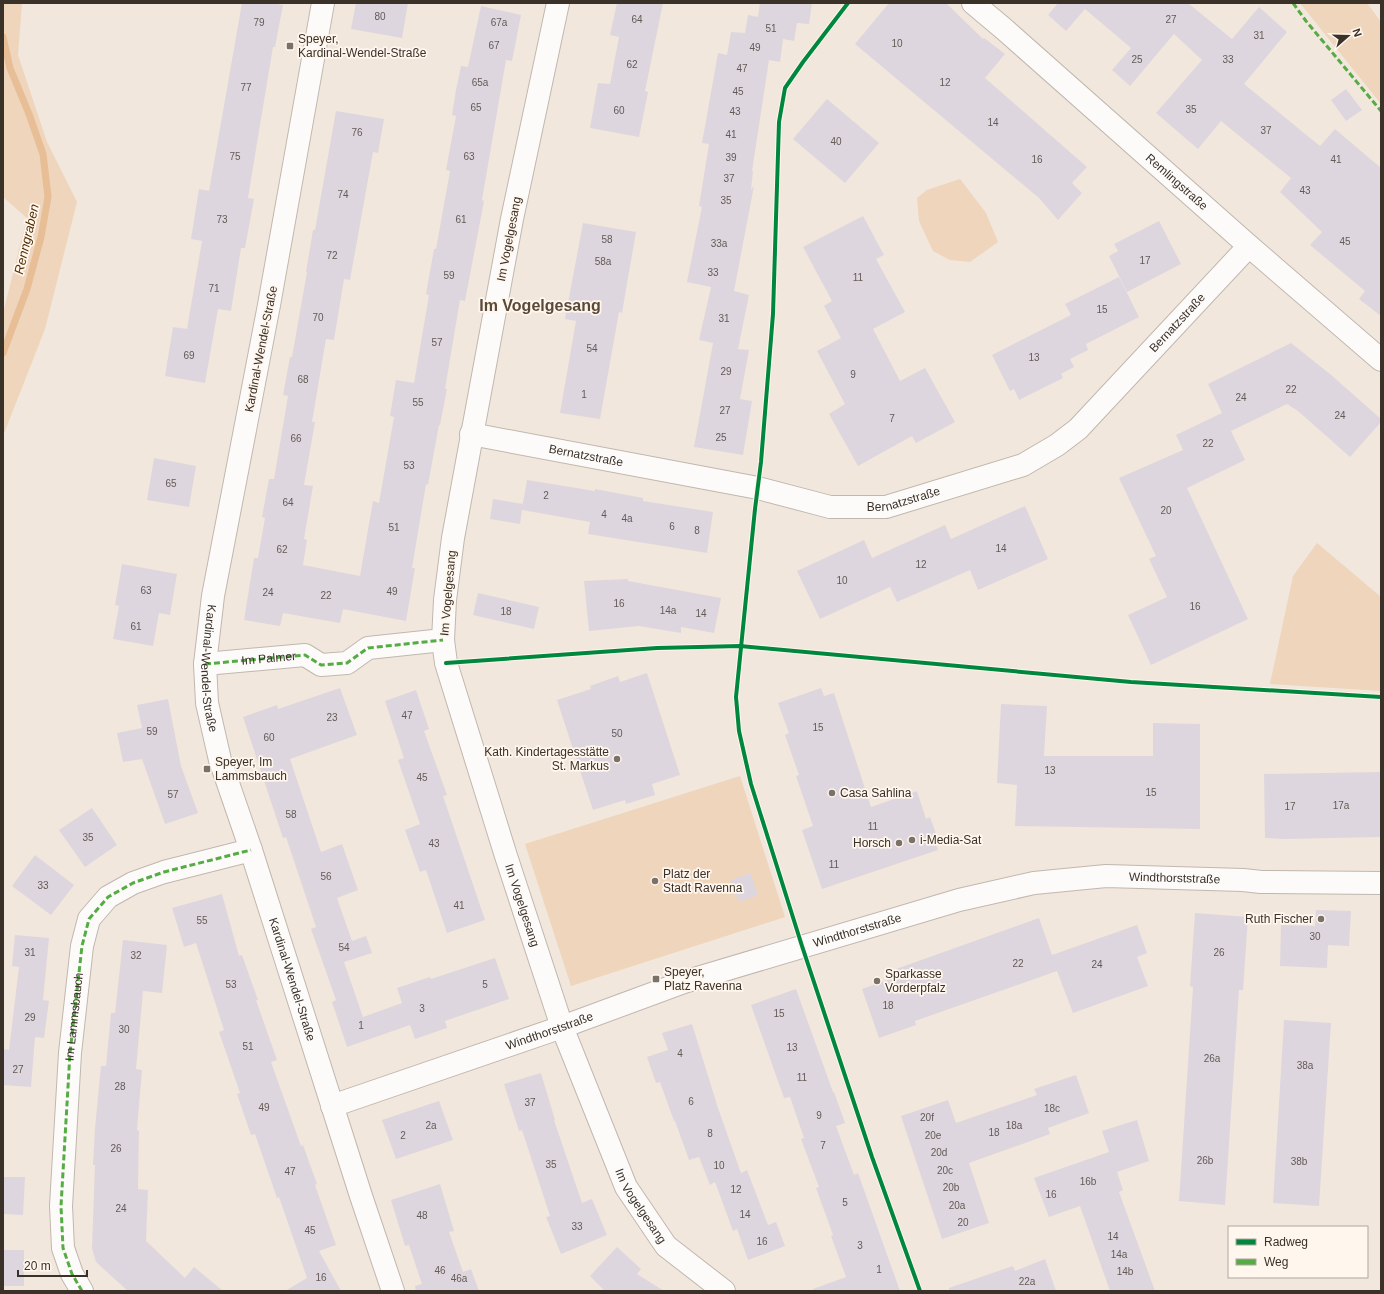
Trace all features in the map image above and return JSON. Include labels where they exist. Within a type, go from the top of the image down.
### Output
[{"type":"street","name":"Kardinal-Wendel-Straße","points":[[324,3],[269,305],[213,596],[205,664],[207,703],[220,760],[251,850],[332,1106],[393,1291]]},
{"type":"street","name":"Im Vogelgesang","points":[[558,3],[512,219],[452,538],[445,600],[443,640],[448,670],[506,856],[562,1027],[626,1187],[666,1246],[724,1291]]},
{"type":"street","name":"Remlingstraße","points":[[973,3],[1381,360]]},
{"type":"street","name":"Bernatzstraße","points":[[471,434],[758,488],[830,507],[886,507],[1023,465],[1057,445],[1078,429],[1249,246]]},
{"type":"street","name":"Im Palmer","points":[[205,664],[305,655],[321,665],[347,663],[368,648],[443,640]]},
{"type":"street","name":"Im Lammsbauch","points":[[82,1291],[72,1274],[63,1248],[61,1206],[70,1053],[82,946],[89,919],[108,897],[133,883],[164,872],[251,850]]},
{"type":"street","name":"Windthorststraße","points":[[332,1106],[562,1027],[684,982],[959,900],[1034,883],[1106,876],[1243,880],[1261,882],[1381,883]]},
{"type":"shaded area","points":[[3,3],[22,3],[18,55],[47,142],[77,202],[45,329],[3,436],[3,313],[27,218],[3,197]]},
{"type":"shaded area","points":[[1300,3],[1367,3],[1381,22],[1381,104]]},
{"type":"shaded area","points":[[960,179],[986,213],[998,242],[970,262],[950,260],[933,251],[919,221],[917,198],[927,190]]},
{"type":"shaded area","points":[[1317,543],[1381,597],[1381,691],[1270,684],[1293,576]]},
{"type":"shaded area","name":"Platz der Stadt Ravenna","points":[[740,776],[785,917],[571,986],[525,844]]},
{"type":"building","points":[[242,3],[270,3],[283,5],[275,47],[273,47],[248,198],[254,199],[245,248],[241,248],[231,311],[218,309],[205,383],[165,376],[173,327],[187,329],[202,241],[191,239],[199,189],[209,191]]},
{"type":"building","points":[[356,3],[408,3],[402,38],[351,29]]},
{"type":"building","points":[[617,3],[663,3],[645,91],[648,92],[639,137],[590,128],[598,83],[610,84],[619,37],[610,35]]},
{"type":"building","points":[[760,3],[812,3],[809,24],[797,23],[794,41],[783,39],[780,62],[769,60],[752,171],[751,190],[754,186],[734,291],[749,295],[738,349],[749,350],[740,399],[752,401],[743,455],[694,447],[713,343],[699,340],[711,287],[687,282],[702,207],[699,206],[709,144],[702,143],[718,53],[727,55],[731,32],[745,33],[748,15],[758,17]]},
{"type":"building","points":[[889,3],[946,3],[983,39],[984,38],[1005,54],[985,78],[1087,167],[1072,183],[1082,193],[1058,220],[1039,198],[855,44]]},
{"type":"building","points":[[1058,3],[1188,3],[1232,39],[1259,7],[1287,32],[1244,84],[1320,146],[1335,129],[1381,168],[1381,316],[1359,299],[1365,291],[1310,245],[1322,232],[1280,192],[1291,178],[1221,121],[1198,149],[1156,113],[1202,60],[1174,34],[1130,86],[1112,70],[1131,48],[1085,9],[1066,31],[1048,15]]},
{"type":"building","points":[[481,6],[521,15],[512,61],[506,60],[482,200],[484,201],[465,301],[460,300],[445,389],[447,389],[428,485],[426,484],[412,568],[415,568],[406,621],[343,609],[340,623],[283,613],[280,626],[244,620],[254,558],[258,558],[265,518],[262,517],[269,479],[274,479],[288,396],[283,395],[290,357],[292,357],[313,230],[315,230],[336,111],[384,119],[378,153],[373,152],[350,280],[344,279],[334,340],[326,339],[312,422],[315,422],[304,485],[313,486],[304,539],[307,540],[303,565],[360,576],[373,501],[379,503],[394,417],[390,416],[396,380],[414,383],[429,295],[426,294],[450,171],[446,170],[456,116],[452,115],[456,90],[461,66],[468,67]]},
{"type":"building","points":[[1346,89],[1362,110],[1346,121],[1331,100]]},
{"type":"building","points":[[827,99],[879,143],[845,183],[793,139]]},
{"type":"building","points":[[863,216],[884,255],[876,259],[905,312],[873,329],[900,381],[925,368],[955,422],[916,443],[912,436],[858,466],[829,414],[845,404],[817,351],[841,338],[824,306],[832,301],[803,247]]},
{"type":"building","points":[[1159,221],[1181,264],[1127,292],[1109,256],[1118,251],[1114,244]]},
{"type":"building","points":[[583,223],[636,232],[622,313],[619,312],[600,419],[560,413],[576,321],[565,319]]},
{"type":"building","points":[[1119,277],[1139,317],[1086,344],[1088,350],[1070,359],[1074,367],[1061,374],[1063,378],[1019,400],[1014,389],[1010,391],[992,355],[1071,315],[1065,304]]},
{"type":"building","points":[[1291,343],[1330,374],[1381,419],[1381,422],[1350,457],[1298,411],[1287,404],[1231,431],[1245,460],[1187,488],[1248,619],[1151,665],[1128,615],[1167,597],[1149,559],[1156,556],[1119,478],[1183,450],[1176,435],[1222,413],[1208,384]]},
{"type":"building","points":[[154,458],[196,466],[189,507],[147,500]]},
{"type":"building","points":[[527,480],[595,491],[595,489],[643,498],[643,501],[713,512],[707,553],[588,534],[590,522],[522,510],[520,524],[490,519],[493,499],[523,504]]},
{"type":"building","points":[[1025,506],[1048,559],[978,590],[970,570],[897,602],[890,587],[820,619],[797,571],[864,540],[872,558],[945,525],[951,539]]},
{"type":"building","points":[[122,564],[177,574],[170,615],[159,613],[153,646],[113,639],[119,606],[115,605]]},
{"type":"building","points":[[628,579],[628,581],[721,598],[714,633],[681,627],[681,633],[639,626],[589,631],[584,581]]},
{"type":"building","points":[[478,593],[539,607],[534,629],[473,615]]},
{"type":"building","points":[[647,673],[680,775],[652,784],[655,795],[626,804],[625,800],[593,810],[557,700],[591,689],[590,686],[618,676],[620,682]]},
{"type":"building","points":[[340,688],[357,735],[290,759],[321,852],[342,844],[358,890],[337,898],[352,941],[366,936],[372,953],[344,962],[363,1017],[402,1003],[397,988],[430,977],[431,979],[495,958],[509,999],[445,1021],[447,1028],[415,1039],[410,1025],[347,1047],[332,1002],[336,1000],[311,929],[316,927],[286,837],[283,838],[243,717],[277,705],[278,709]]},
{"type":"building","points":[[821,688],[824,696],[834,693],[871,807],[917,791],[926,819],[930,817],[936,834],[932,835],[938,850],[822,889],[802,830],[813,826],[796,776],[799,775],[785,735],[789,733],[778,703]]},
{"type":"building","points":[[416,690],[429,729],[424,731],[447,795],[443,796],[485,920],[447,933],[426,870],[420,872],[405,830],[420,824],[398,760],[404,758],[385,701]]},
{"type":"building","points":[[168,699],[181,766],[198,813],[165,824],[142,759],[123,762],[117,733],[142,728],[137,705]]},
{"type":"building","points":[[1001,704],[1047,706],[1044,756],[1153,756],[1153,723],[1200,724],[1200,829],[1015,826],[1017,785],[997,783]]},
{"type":"building","points":[[1381,772],[1381,837],[1265,838],[1264,774]]},
{"type":"building","points":[[92,808],[117,845],[85,867],[59,830]]},
{"type":"building","points":[[35,855],[74,885],[51,915],[12,886]]},
{"type":"building","points":[[750,873],[758,895],[739,902],[731,880]]},
{"type":"building","points":[[222,894],[239,956],[242,955],[277,1060],[271,1062],[301,1146],[303,1145],[317,1184],[315,1185],[336,1245],[319,1251],[341,1291],[285,1291],[307,1278],[279,1197],[277,1198],[255,1134],[251,1135],[237,1094],[240,1093],[219,1032],[224,1030],[196,943],[184,947],[172,908]]},
{"type":"building","points":[[1316,910],[1351,911],[1349,946],[1328,945],[1327,968],[1280,966],[1281,925],[1315,926]]},
{"type":"building","points":[[1195,913],[1248,917],[1243,990],[1239,990],[1225,1205],[1179,1201],[1193,987],[1190,986]]},
{"type":"building","points":[[1039,918],[1052,955],[1137,925],[1147,953],[1137,957],[1148,986],[1073,1013],[1057,971],[915,1021],[916,1025],[879,1038],[862,989],[898,976],[896,969]]},
{"type":"building","points":[[15,935],[49,938],[43,1000],[49,1001],[44,1038],[35,1037],[31,1087],[3,1085],[3,1049],[9,1050],[19,967],[12,966]]},
{"type":"building","points":[[123,940],[167,945],[162,993],[143,991],[136,1069],[142,1070],[137,1130],[139,1131],[138,1189],[148,1190],[146,1241],[185,1278],[194,1267],[223,1291],[128,1291],[96,1262],[92,1248],[95,1165],[93,1165],[101,1066],[106,1066],[111,1013],[115,1013]]},
{"type":"building","points":[[796,989],[845,1123],[836,1126],[854,1175],[858,1173],[900,1291],[813,1291],[813,1289],[846,1277],[816,1188],[819,1187],[801,1139],[804,1138],[790,1097],[784,1098],[751,1005]]},
{"type":"building","points":[[1284,1020],[1331,1023],[1319,1206],[1273,1203]]},
{"type":"building","points":[[692,1024],[718,1108],[741,1173],[747,1170],[768,1225],[776,1222],[785,1246],[748,1260],[737,1229],[733,1231],[715,1182],[710,1185],[699,1157],[689,1160],[660,1082],[656,1083],[647,1057],[668,1050],[662,1033]]},
{"type":"building","points":[[541,1073],[554,1120],[582,1203],[592,1199],[607,1235],[561,1254],[546,1217],[550,1216],[522,1130],[519,1131],[504,1084]]},
{"type":"building","points":[[1076,1075],[1089,1113],[1048,1128],[1050,1134],[969,1163],[989,1223],[942,1239],[901,1116],[948,1100],[956,1123],[1037,1095],[1034,1089]]},
{"type":"building","points":[[439,1101],[453,1140],[396,1159],[382,1120]]},
{"type":"building","points":[[1137,1120],[1149,1161],[1117,1172],[1123,1190],[1119,1192],[1155,1291],[1110,1291],[1080,1206],[1049,1217],[1034,1178],[1109,1152],[1102,1131]]},
{"type":"building","points":[[3,1177],[25,1177],[23,1215],[3,1214]]},
{"type":"building","points":[[440,1184],[454,1231],[449,1232],[463,1272],[471,1269],[479,1291],[416,1291],[415,1286],[422,1284],[409,1245],[405,1246],[391,1200]]},
{"type":"building","points":[[617,1247],[641,1269],[637,1274],[664,1291],[605,1291],[590,1276]]},
{"type":"building","points":[[3,1250],[24,1250],[24,1286],[3,1286]]},
{"type":"building","points":[[1045,1259],[1056,1291],[949,1291],[949,1288],[1013,1266],[1015,1271]]},
{"type":"waterway","name":"Renngraben","points":[[3,37],[10,68],[29,114],[43,154],[48,197],[41,237],[27,289],[3,353]]},
{"type":"marked path","points":[[1293,3],[1306,21],[1381,111]]},
{"type":"marked path","points":[[205,664],[305,655],[321,665],[347,663],[368,648],[443,640]]},
{"type":"marked path","points":[[82,1291],[72,1274],[63,1248],[61,1206],[70,1053],[82,946],[89,919],[108,897],[133,883],[164,872],[251,850]]},
{"type":"cycle path","points":[[848,3],[785,88],[779,122],[773,314],[761,462],[736,697],[739,731],[751,784],[802,946],[872,1157],[920,1291]]},
{"type":"cycle path","points":[[446,663],[657,648],[740,646],[1131,682],[1381,697]]},
{"type":"place","name":"Speyer, Kardinal-Wendel-Straße","points":[[290,46]]},
{"type":"place","name":"Kath. Kindertagesstätte St. Markus","points":[[617,759]]},
{"type":"place","name":"Speyer, Im Lammsbauch","points":[[207,769]]},
{"type":"place","name":"Casa Sahlina","points":[[832,793]]},
{"type":"place","name":"i-Media-Sat","points":[[912,840]]},
{"type":"place","name":"Horsch","points":[[899,843]]},
{"type":"place","name":"Platz der Stadt Ravenna","points":[[655,881]]},
{"type":"place","name":"Ruth Fischer","points":[[1321,919]]},
{"type":"place","name":"Speyer, Platz Ravenna","points":[[656,979]]},
{"type":"place","name":"Sparkasse Vorderpfalz","points":[[877,981]]},
{"type":"district","name":"Im Vogelgesang","points":[[540,305]]}]
